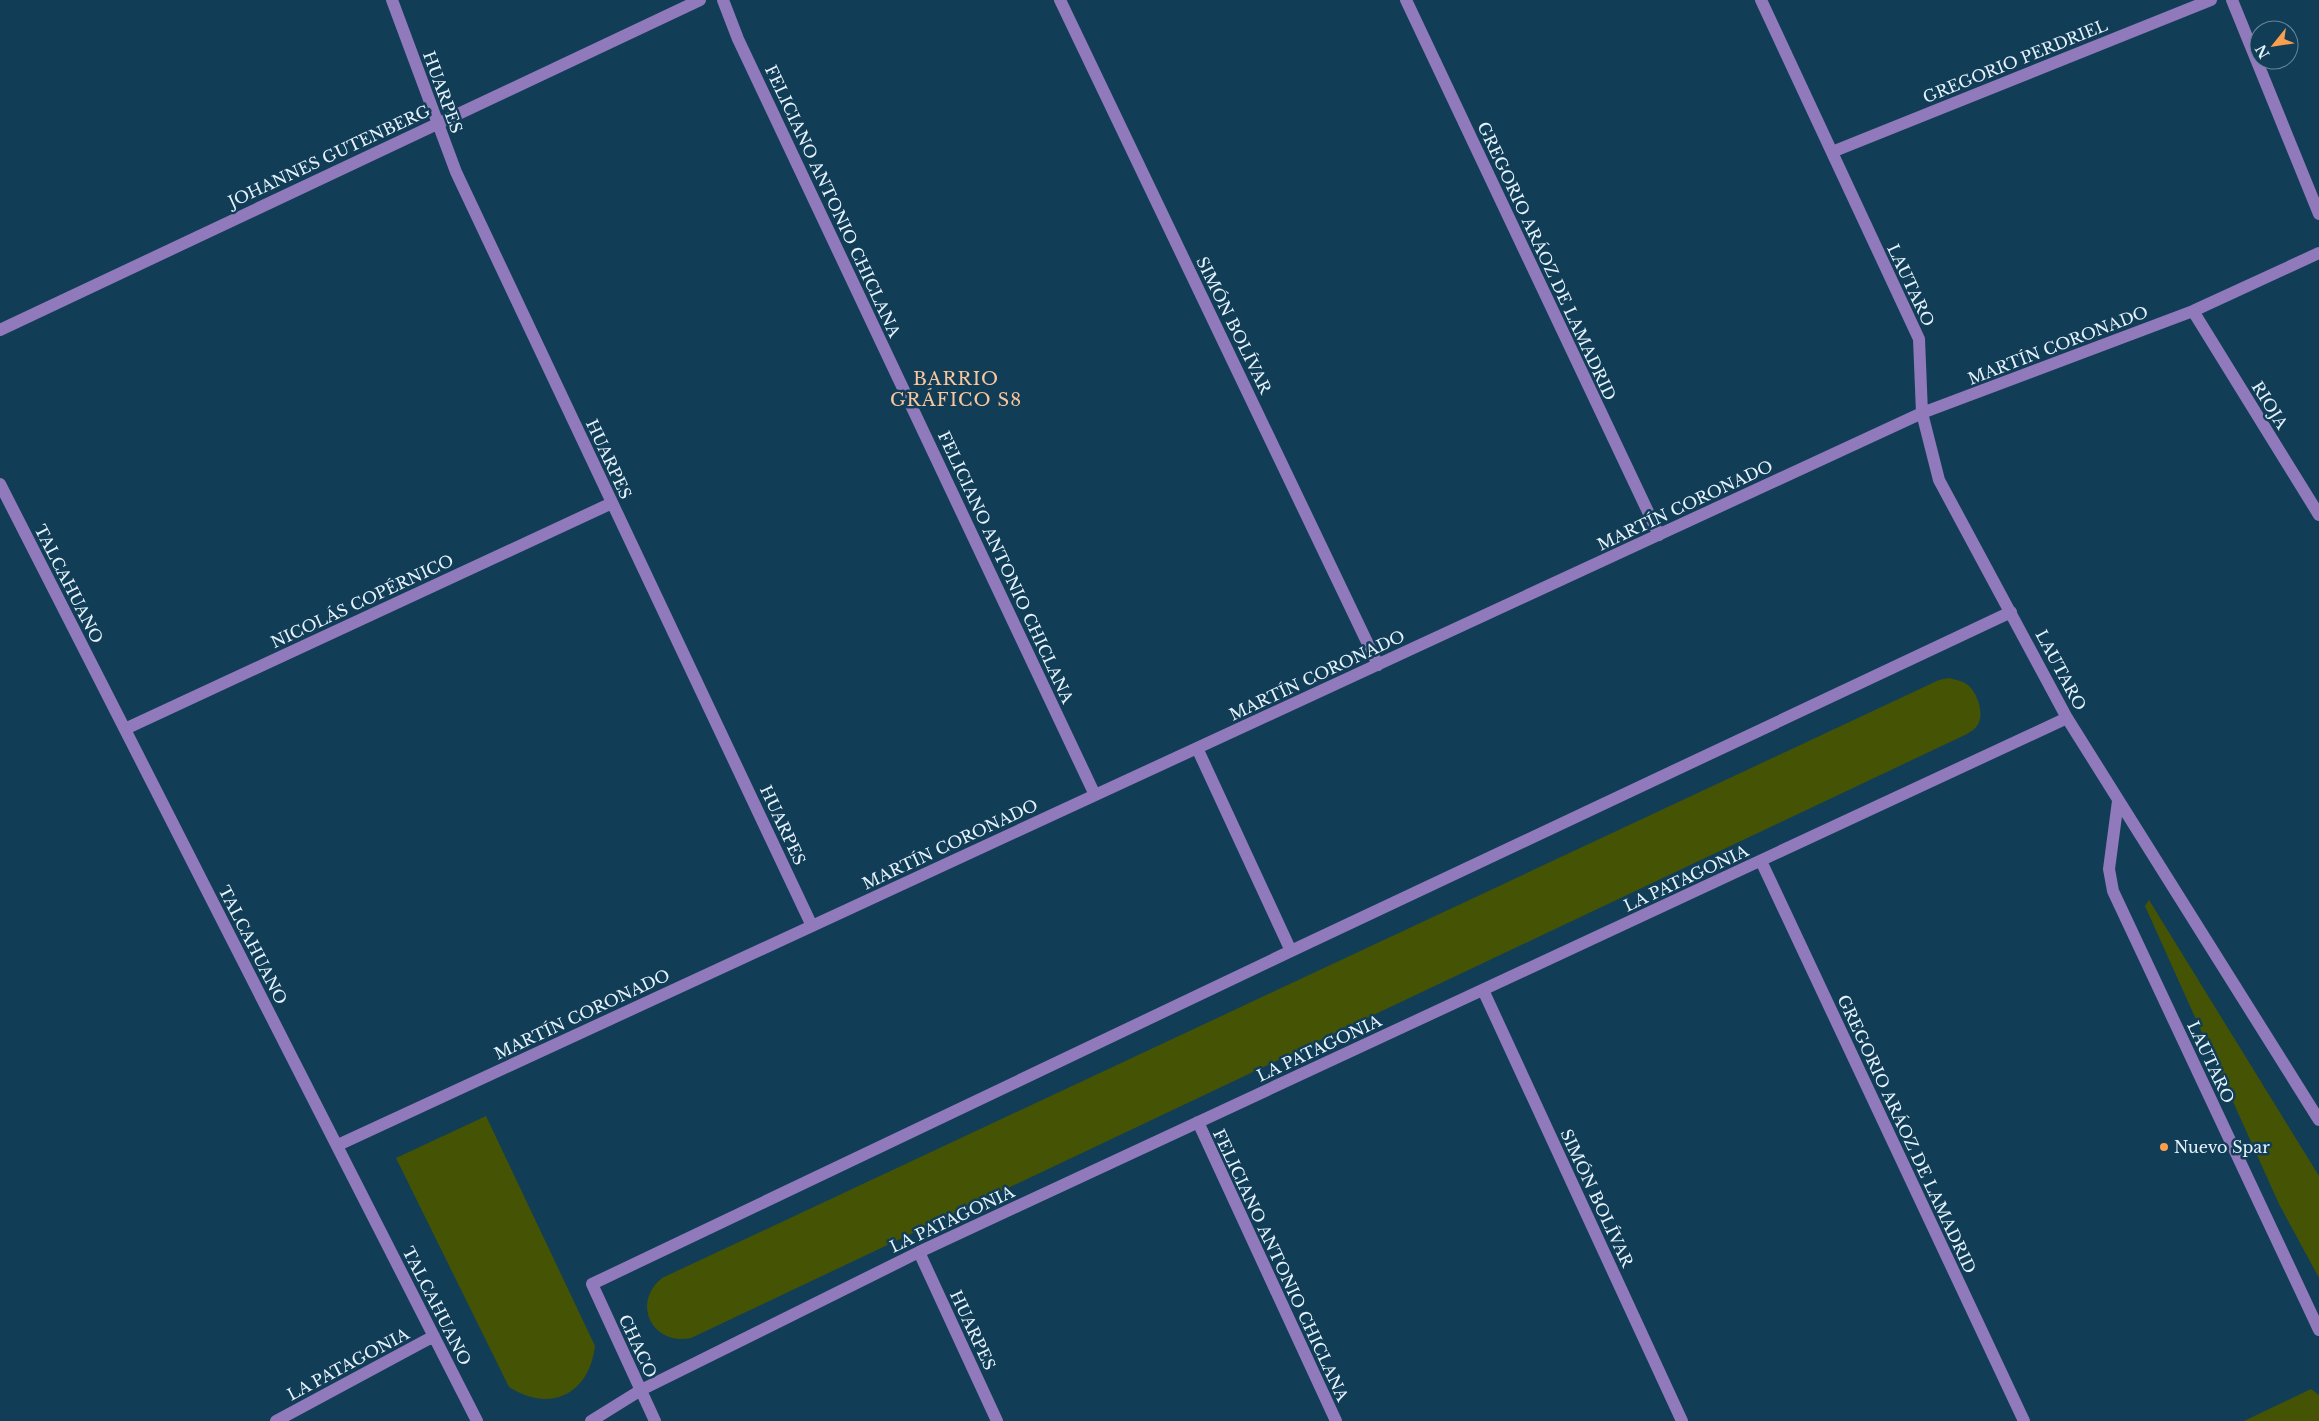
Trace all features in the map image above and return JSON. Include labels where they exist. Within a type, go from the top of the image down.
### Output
[{"type":"street","name":"HUARPES","points":[[392,0],[456,172],[812,926]]},
{"type":"street","name":"JOHANNES GUTENBERG","points":[[0,330],[700,0]]},
{"type":"street","name":"FELICIANO ANTONIO CHICLANA","points":[[724,0],[738,39],[1096,795]]},
{"type":"street","name":"SIMÓN BOLÍVAR","points":[[1060,0],[1378,665]]},
{"type":"street","name":"GREGORIO ARÁOZ DE LAMADRID","points":[[1406,0],[1659,535]]},
{"type":"street","name":"LAUTARO","points":[[1761,0],[1919,339],[1922,413],[1940,480],[2067,718],[2319,1120]]},
{"type":"street","name":"GREGORIO PERDRIEL","points":[[1832,152],[2211,0]]},
{"type":"street","points":[[2232,0],[2319,214]]},
{"type":"street","name":"MARTÍN CORONADO","points":[[338,1145],[1922,413],[2193,312],[2319,253]]},
{"type":"street","name":"RIOJA","points":[[2193,312],[2319,515]]},
{"type":"street","name":"TALCAHUANO","points":[[0,484],[477,1421]]},
{"type":"street","name":"NICOLÁS COPÉRNICO","points":[[125,729],[612,503]]},
{"type":"street","points":[[1197,748],[1291,951],[2011,612]]},
{"type":"street","name":"LA PATAGONIA","points":[[591,1421],[641,1390],[919,1252],[2067,718]]},
{"type":"street","name":"LAUTARO","points":[[2118,801],[2109,869],[2113,891],[2319,1330]]},
{"type":"street","name":"GREGORIO ARÁOZ DE LAMADRID","points":[[1761,861],[2024,1421]]},
{"type":"street","name":"CHACO","points":[[655,1421],[592,1284],[1291,951]]},
{"type":"street","name":"SIMÓN BOLÍVAR","points":[[1483,990],[1682,1421]]},
{"type":"street","name":"FELICIANO ANTONIO CHICLANA","points":[[1198,1122],[1336,1421]]},
{"type":"street","name":"HUARPES","points":[[919,1252],[997,1421]]},
{"type":"street","name":"LA PATAGONIA","points":[[276,1421],[434,1336]]},
{"type":"green space","points":[[1949,678],[1968,685],[1975,694],[1979,705],[1979,721],[1976,727],[1967,734],[691,1338],[677,1339],[666,1336],[650,1320],[647,1310],[648,1299],[653,1288],[662,1278],[1939,680]]},
{"type":"green space","points":[[2149,900],[2319,1176],[2319,1278],[2279,1204],[2145,906]]},
{"type":"green space","points":[[486,1116],[595,1346],[585,1377],[565,1395],[553,1398],[539,1398],[524,1395],[509,1387],[396,1158]]},
{"type":"green space","points":[[2311,1389],[2319,1395],[2319,1421],[2244,1421]]},
{"type":"place","name":"Nuevo Spar","points":[[2164,1147]]},
{"type":"district","name":"BARRIO GRÁFICO S8","points":[[956,389]]}]
